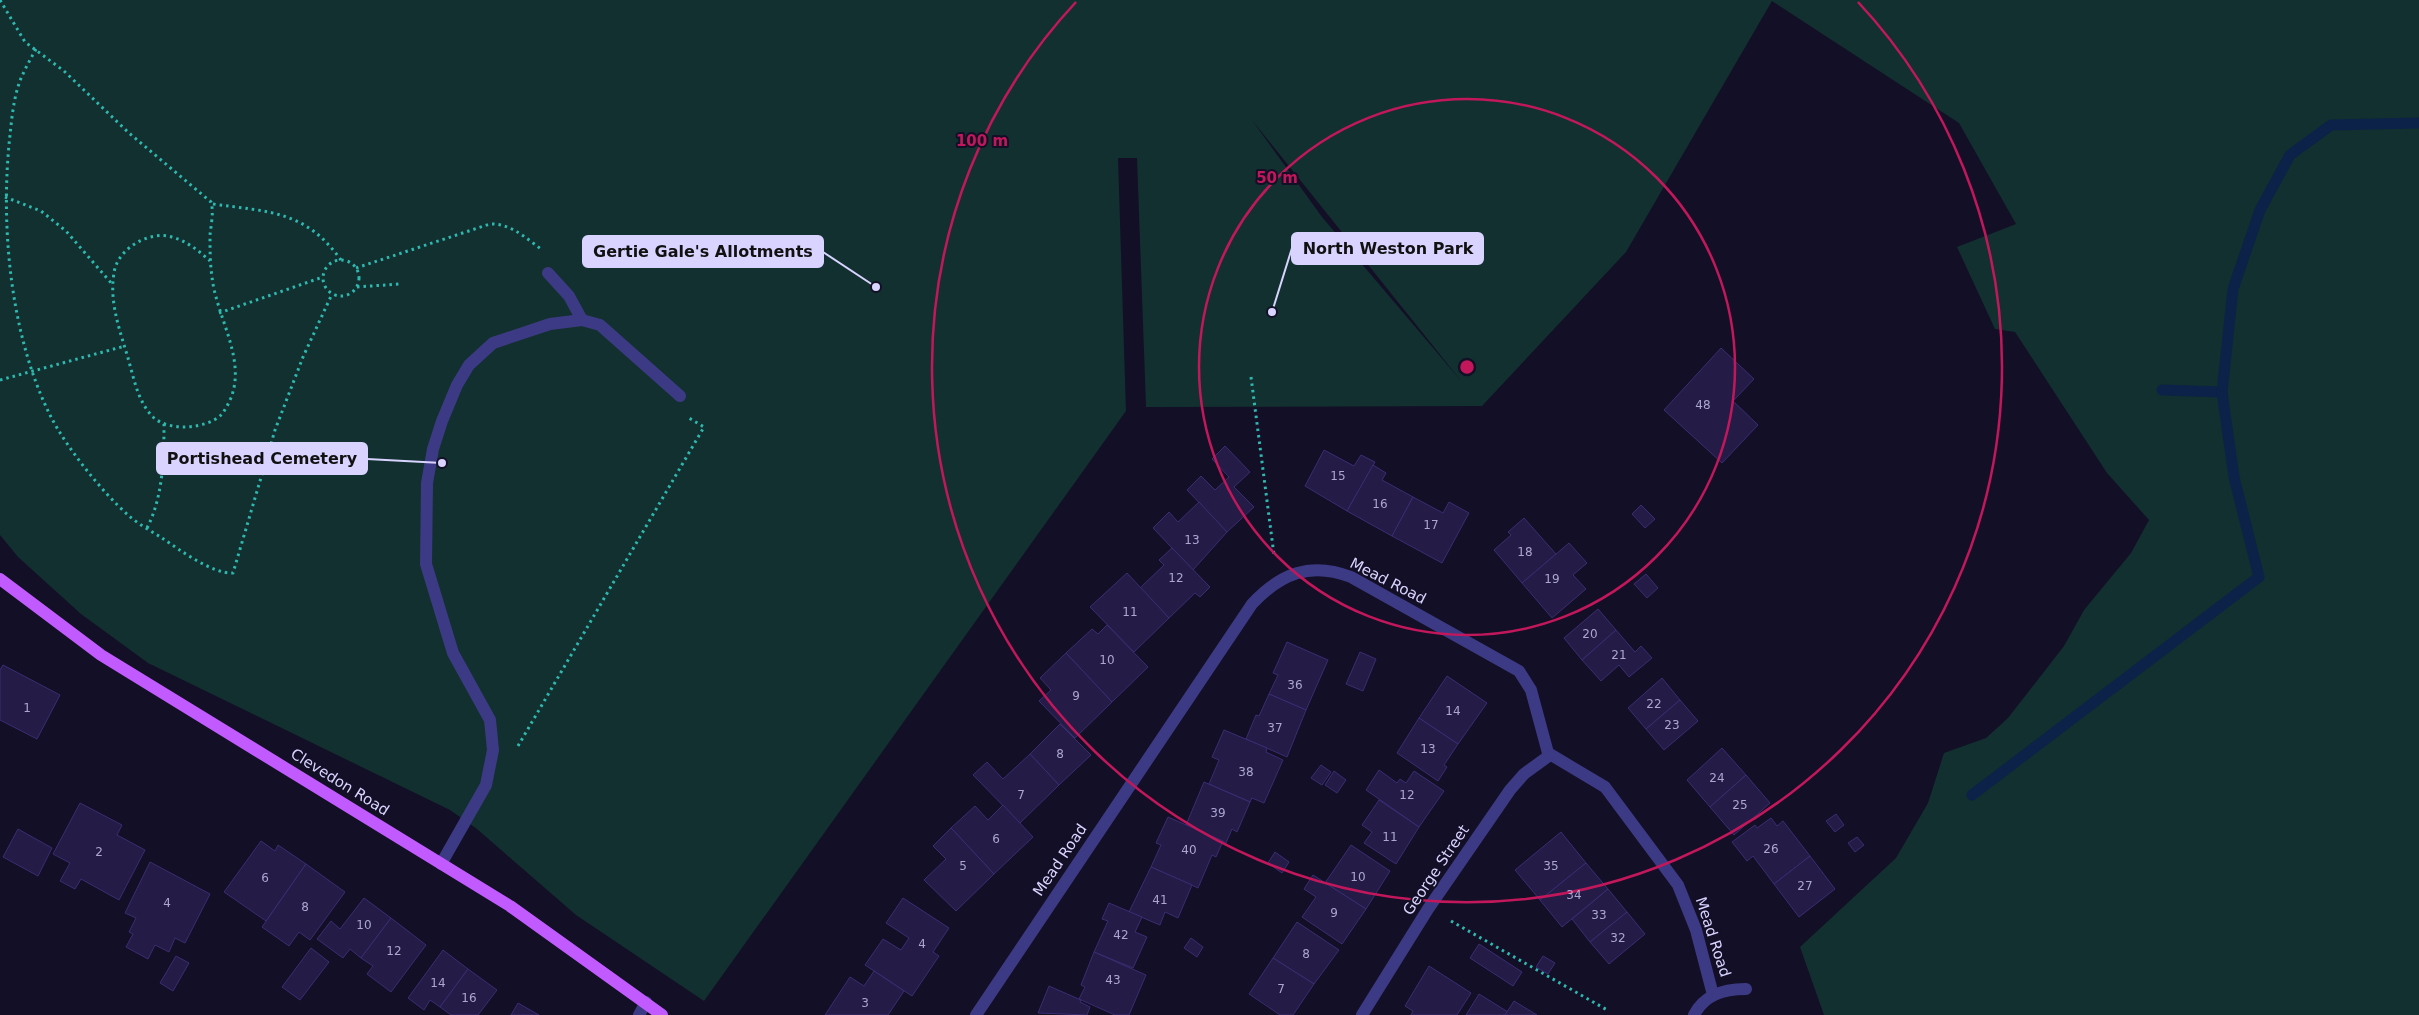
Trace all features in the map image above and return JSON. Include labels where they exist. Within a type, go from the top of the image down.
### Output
[{"type":"main road","name":"Clevedon Road","points":[[0,579],[102,655],[510,906],[662,1015]]},
{"type":"street","points":[[548,273],[569,296],[582,320]]},
{"type":"street","points":[[441,864],[486,785],[492,764],[493,735],[490,720],[453,653],[427,570],[425,512],[427,483],[433,449],[457,385],[478,354],[493,344],[511,336],[550,324],[582,320],[600,325],[680,396]]},
{"type":"street","name":"Mead Road","points":[[976,1015],[1252,604],[1278,580],[1308,572],[1342,573],[1512,666],[1522,675],[1531,690],[1545,745],[1550,755],[1592,777],[1605,787],[1678,886],[1696,930],[1713,995]]},
{"type":"street","name":"George Street","points":[[1362,1015],[1428,909],[1510,790],[1524,774],[1550,755]]},
{"type":"street","name":"Mead Road","points":[[1694,1015],[1700,1003],[1713,995],[1727,990],[1746,989]]},
{"type":"street","points":[[639,1015],[646,1002]]},
{"type":"path","points":[[0,0],[20,37],[64,71],[129,133],[209,199],[212,204],[210,261],[220,314],[232,351],[235,372],[232,395],[221,415],[204,425],[183,427],[164,424],[154,418],[140,398],[118,324],[113,284],[114,271],[119,259],[134,244],[146,239],[170,236],[185,242],[210,261]]},
{"type":"path","points":[[36,49],[22,77],[13,109],[7,160],[5,212],[19,326],[31,372],[52,418],[105,492],[129,516],[206,565],[231,574],[234,572],[275,430],[303,357],[332,294]]},
{"type":"path","points":[[5,197],[41,211],[66,231],[113,284]]},
{"type":"path","points":[[212,204],[291,217],[319,234],[341,260]]},
{"type":"path","points":[[356,268],[490,224],[502,225],[514,230],[544,251]]},
{"type":"path","points":[[341,260],[350,262],[356,268],[360,278],[357,287],[350,294],[340,296],[332,294],[325,287],[323,277],[326,269],[333,263],[341,260]]},
{"type":"path","points":[[220,314],[323,277]]},
{"type":"path","points":[[357,287],[399,284]]},
{"type":"path","points":[[0,380],[125,346]]},
{"type":"path","points":[[1251,377],[1278,580]]},
{"type":"path","points":[[514,754],[704,427],[673,409],[680,396]]},
{"type":"path","points":[[147,528],[152,520],[161,477],[164,454],[164,424]]},
{"type":"path","points":[[1428,909],[1609,1011]]},
{"type":"green space","points":[[0,0],[2419,0],[2419,1015],[1824,1015],[1800,947],[1896,858],[1928,803],[1944,753],[1986,738],[2008,718],[2064,646],[2084,610],[2131,553],[2149,520],[2107,473],[2015,332],[1995,329],[1957,247],[2016,224],[1959,123],[1772,1],[1626,252],[1482,406],[1146,407],[1137,158],[1118,158],[1126,411],[704,1001],[576,915],[477,829],[450,810],[148,663],[81,614],[18,557],[0,535]],"holes":[[[1252,120],[1462,382],[1322,217]]]},
{"type":"building","points":[[1721,348],[1754,379],[1733,401],[1758,425],[1722,463],[1664,410]]},
{"type":"building","points":[[1225,446],[1250,472],[1234,487],[1254,507],[1227,532],[1187,490],[1201,476],[1215,490],[1229,477],[1212,459]]},
{"type":"building","points":[[1324,450],[1354,466],[1361,455],[1375,462],[1347,511],[1305,486]]},
{"type":"building","points":[[1373,465],[1386,473],[1382,480],[1413,497],[1392,536],[1347,511]]},
{"type":"building","points":[[1413,497],[1443,513],[1449,502],[1469,513],[1442,563],[1392,536]]},
{"type":"building","points":[[1199,502],[1227,532],[1193,570],[1153,528],[1169,512],[1178,522]]},
{"type":"building","points":[[1641,505],[1655,519],[1645,528],[1632,514]]},
{"type":"building","points":[[1524,518],[1556,554],[1522,583],[1494,550],[1511,535],[1508,532]]},
{"type":"building","points":[[1569,543],[1587,563],[1573,575],[1586,589],[1552,618],[1522,583]]},
{"type":"building","points":[[1172,548],[1210,587],[1200,597],[1195,593],[1169,618],[1140,588],[1164,565],[1159,560]]},
{"type":"building","points":[[1127,573],[1169,618],[1134,652],[1090,607]]},
{"type":"building","points":[[1646,574],[1658,588],[1647,598],[1634,584]]},
{"type":"building","points":[[1598,609],[1616,630],[1582,660],[1564,638]]},
{"type":"building","points":[[1107,625],[1148,667],[1112,702],[1066,653],[1092,629],[1098,634]]},
{"type":"building","points":[[1616,630],[1635,652],[1641,646],[1652,658],[1629,677],[1619,665],[1601,681],[1582,660]]},
{"type":"building","points":[[1287,642],[1328,660],[1306,710],[1269,694],[1278,675],[1273,673]]},
{"type":"building","points":[[1360,652],[1376,659],[1363,691],[1346,684]]},
{"type":"building","points":[[1066,653],[1112,702],[1075,738],[1039,701],[1051,690],[1040,678]]},
{"type":"building","points":[[3,665],[60,695],[37,739],[0,720],[0,670]]},
{"type":"building","points":[[1447,676],[1487,703],[1458,744],[1419,718]]},
{"type":"building","points":[[1662,678],[1680,700],[1646,729],[1628,708]]},
{"type":"building","points":[[1269,694],[1306,710],[1287,757],[1246,739],[1256,715],[1259,716]]},
{"type":"building","points":[[1680,700],[1698,721],[1664,750],[1646,729]]},
{"type":"building","points":[[1419,718],[1458,744],[1444,765],[1447,767],[1438,781],[1397,753]]},
{"type":"building","points":[[1060,724],[1091,755],[1059,785],[1030,754]]},
{"type":"building","points":[[1224,730],[1267,748],[1266,752],[1283,760],[1264,803],[1252,798],[1250,802],[1209,784],[1219,760],[1212,757]]},
{"type":"building","points":[[1722,748],[1746,775],[1710,807],[1687,780]]},
{"type":"building","points":[[1030,754],[1059,785],[1020,823],[973,775],[987,762],[1003,779]]},
{"type":"building","points":[[1321,765],[1331,772],[1322,785],[1311,778]]},
{"type":"building","points":[[1379,770],[1397,783],[1400,779],[1406,783],[1414,771],[1444,791],[1419,827],[1366,790]]},
{"type":"building","points":[[1334,771],[1346,780],[1337,793],[1325,785]]},
{"type":"building","points":[[1746,775],[1770,803],[1734,835],[1710,807]]},
{"type":"building","points":[[1204,782],[1250,802],[1237,832],[1232,829],[1226,843],[1186,825]]},
{"type":"building","points":[[1379,800],[1419,827],[1396,864],[1364,843],[1372,832],[1362,825]]},
{"type":"building","points":[[80,803],[122,825],[117,835],[145,850],[119,900],[81,879],[75,889],[60,881],[70,863],[53,854]]},
{"type":"building","points":[[1003,805],[1033,837],[994,874],[951,828],[975,806],[988,820]]},
{"type":"building","points":[[1836,814],[1844,825],[1835,832],[1826,821]]},
{"type":"building","points":[[1168,817],[1223,841],[1216,857],[1212,855],[1198,888],[1151,867],[1161,845],[1156,843]]},
{"type":"building","points":[[1771,818],[1777,826],[1783,821],[1810,856],[1774,884],[1753,856],[1747,861],[1732,842],[1755,825],[1757,828]]},
{"type":"building","points":[[951,828],[994,874],[956,911],[924,880],[946,859],[933,846]]},
{"type":"building","points":[[18,829],[52,848],[38,876],[3,857]]},
{"type":"building","points":[[1561,832],[1586,863],[1540,900],[1515,870]]},
{"type":"building","points":[[1857,837],[1864,845],[1855,852],[1848,843]]},
{"type":"building","points":[[261,841],[275,851],[278,845],[306,864],[266,921],[224,892]]},
{"type":"building","points":[[1351,845],[1390,871],[1366,909],[1325,883]]},
{"type":"building","points":[[1275,852],[1289,862],[1282,873],[1268,863]]},
{"type":"building","points":[[1810,856],[1835,889],[1799,917],[1774,884]]},
{"type":"building","points":[[150,862],[210,894],[185,943],[175,938],[169,952],[155,945],[148,959],[126,947],[133,934],[129,932],[136,918],[125,913]]},
{"type":"building","points":[[1586,863],[1608,889],[1562,927],[1540,900]]},
{"type":"building","points":[[306,864],[345,892],[310,940],[299,932],[289,946],[262,927]]},
{"type":"building","points":[[1151,867],[1192,885],[1178,918],[1165,912],[1160,925],[1129,912]]},
{"type":"building","points":[[1313,875],[1366,909],[1342,944],[1302,917],[1316,897],[1304,889]]},
{"type":"building","points":[[1608,889],[1627,912],[1590,942],[1572,919]]},
{"type":"building","points":[[364,898],[391,918],[361,958],[350,949],[343,958],[317,939],[331,921],[340,929]]},
{"type":"building","points":[[903,898],[949,928],[933,952],[939,956],[912,996],[865,965],[883,939],[901,950],[909,938],[886,923]]},
{"type":"building","points":[[1109,903],[1142,917],[1135,932],[1147,937],[1133,968],[1094,952],[1108,921],[1102,919]]},
{"type":"building","points":[[1627,912],[1645,934],[1609,964],[1590,942]]},
{"type":"building","points":[[391,918],[426,945],[391,992],[367,974],[373,966],[361,958]]},
{"type":"building","points":[[1297,922],[1339,950],[1314,984],[1273,958]]},
{"type":"building","points":[[1191,938],[1203,947],[1197,957],[1184,948]]},
{"type":"building","points":[[1479,944],[1522,972],[1513,986],[1470,958]]},
{"type":"building","points":[[311,948],[329,962],[300,1000],[282,987]]},
{"type":"building","points":[[443,950],[468,969],[440,1007],[430,1000],[424,1010],[408,998]]},
{"type":"building","points":[[1094,952],[1146,975],[1129,1015],[1115,1015],[1079,999],[1085,987],[1081,985]]},
{"type":"building","points":[[176,956],[189,963],[173,991],[160,983]]},
{"type":"building","points":[[1543,956],[1555,963],[1548,974],[1536,967]]},
{"type":"building","points":[[1273,958],[1314,984],[1293,1015],[1280,1015],[1249,994]]},
{"type":"building","points":[[1429,966],[1471,993],[1457,1015],[1411,1015],[1413,1011],[1405,1006]]},
{"type":"building","points":[[468,969],[497,990],[478,1015],[451,1015],[440,1007]]},
{"type":"building","points":[[874,971],[904,991],[888,1015],[825,1015],[850,977],[864,986]]},
{"type":"building","points":[[1049,986],[1081,1000],[1080,1002],[1090,1007],[1087,1015],[1038,1013]]},
{"type":"building","points":[[1479,994],[1508,1012],[1505,1015],[1466,1015]]},
{"type":"building","points":[[1514,1001],[1537,1015],[1505,1015]]},
{"type":"building","points":[[518,1003],[539,1015],[511,1015]]},
{"type":"waterway","points":[[1972,795],[2259,577],[2234,477],[2222,392],[2233,289],[2260,210],[2290,155],[2331,125],[2419,123]]},
{"type":"waterway","points":[[2162,390],[2222,392]]},
{"type":"place","name":"Gertie Gale's Allotments","points":[[876,287]]},
{"type":"place","name":"North Weston Park","points":[[1272,312]]},
{"type":"place","name":"Portishead Cemetery","points":[[442,463]]}]
